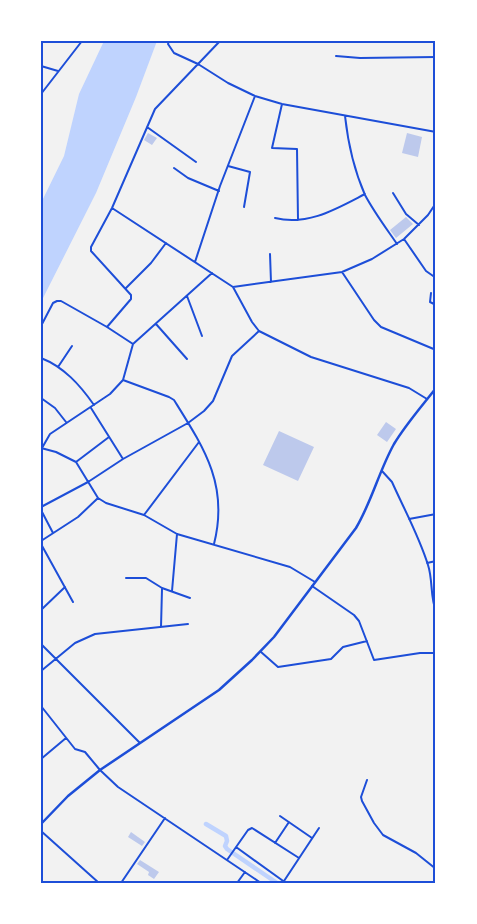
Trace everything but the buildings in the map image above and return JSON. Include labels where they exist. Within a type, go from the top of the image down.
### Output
[{"type":"street","points":[[41,94],[82,41]]},
{"type":"street","points":[[169,41],[168,44],[174,53],[198,64],[228,83],[255,96],[282,104],[436,132]]},
{"type":"street","points":[[107,326],[131,299],[131,295],[91,251],[91,247],[112,208],[155,109],[220,41]]},
{"type":"street","points":[[336,56],[436,57]]},
{"type":"street","points":[[41,66],[59,72]]},
{"type":"street","points":[[195,262],[228,166],[255,96]]},
{"type":"street","points":[[282,104],[272,148],[297,149],[298,220]]},
{"type":"street","points":[[346,116],[352,158],[365,194],[397,244]]},
{"type":"street","points":[[147,127],[196,162]]},
{"type":"street","points":[[228,166],[250,172],[244,206]]},
{"type":"street","points":[[174,168],[188,178],[219,191]]},
{"type":"street","points":[[393,193],[406,214],[419,225]]},
{"type":"street","points":[[275,218],[288,221],[314,217],[336,209],[365,194]]},
{"type":"street","points":[[233,288],[342,272],[372,259],[404,240],[428,215],[436,203]]},
{"type":"street","points":[[112,208],[233,288],[259,331],[311,357],[409,388],[427,399]]},
{"type":"street","points":[[404,240],[426,271],[436,278]]},
{"type":"street","points":[[126,288],[151,264],[166,243]]},
{"type":"street","points":[[270,254],[272,282]]},
{"type":"street","points":[[342,272],[374,320],[381,327],[436,350]]},
{"type":"street","points":[[212,273],[133,344],[123,380],[110,394],[50,434],[42,448],[76,462],[98,498],[106,503],[144,515],[177,534],[290,567],[315,582]]},
{"type":"street","points":[[431,293],[430,302],[436,306]]},
{"type":"street","points":[[187,296],[202,336]]},
{"type":"street","points":[[41,326],[53,303],[57,301],[107,326],[133,344]]},
{"type":"street","points":[[156,324],[187,359]]},
{"type":"street","points":[[41,506],[88,482],[123,459],[204,412],[213,401],[232,356],[259,331]]},
{"type":"street","points":[[57,367],[72,346]]},
{"type":"street","points":[[41,358],[57,367],[81,386],[94,406]]},
{"type":"street","points":[[123,380],[169,396],[174,400],[188,423],[214,472],[219,502],[214,544]]},
{"type":"street","points":[[41,824],[68,796],[100,770],[219,690],[274,637],[356,528],[367,510],[381,471],[394,444],[436,388]]},
{"type":"street","points":[[41,398],[55,408],[66,422]]},
{"type":"street","points":[[91,408],[123,459]]},
{"type":"street","points":[[76,462],[109,438]]},
{"type":"street","points":[[144,515],[198,442]]},
{"type":"street","points":[[381,471],[392,482],[427,563],[431,575],[433,601],[436,611]]},
{"type":"street","points":[[73,602],[41,542],[78,517],[98,498]]},
{"type":"street","points":[[41,510],[53,533]]},
{"type":"street","points":[[408,519],[436,514]]},
{"type":"street","points":[[172,591],[177,534]]},
{"type":"street","points":[[427,563],[436,560]]},
{"type":"street","points":[[126,578],[146,578],[162,588],[190,598]]},
{"type":"street","points":[[312,586],[359,620],[374,660],[420,653],[436,653]]},
{"type":"street","points":[[41,610],[65,587]]},
{"type":"street","points":[[161,627],[162,588]]},
{"type":"street","points":[[41,671],[75,643],[96,634],[188,624]]},
{"type":"street","points":[[260,652],[278,667],[331,658],[343,647],[367,641]]},
{"type":"street","points":[[41,644],[140,743]]},
{"type":"street","points":[[41,706],[75,749],[85,752],[118,787],[261,883]]},
{"type":"street","points":[[41,759],[66,738]]},
{"type":"street","points":[[367,780],[362,801],[383,835],[416,853],[436,869]]},
{"type":"street","points":[[280,816],[312,838]]},
{"type":"street","points":[[121,883],[165,818]]},
{"type":"street","points":[[275,843],[289,822]]},
{"type":"street","points":[[227,860],[248,830],[252,828],[299,858]]},
{"type":"street","points":[[236,847],[285,882],[319,828]]},
{"type":"street","points":[[41,830],[99,883]]},
{"type":"street","points":[[237,883],[245,872]]},
{"type":"water","points":[[104,41],[157,41],[96,193],[41,302],[41,203],[64,156],[79,94]]},
{"type":"waterway","points":[[206,824],[226,836],[225,846],[227,849],[277,883]]}]
